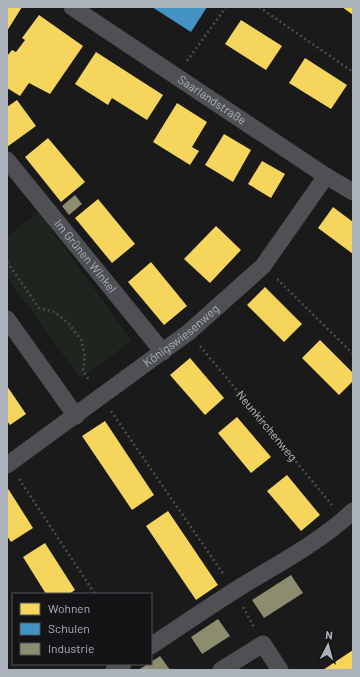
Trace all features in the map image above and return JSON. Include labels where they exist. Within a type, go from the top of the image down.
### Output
[{"type":"street","name":"Saarlandstraße","points":[[72,7],[326,176],[353,192]]},
{"type":"street","name":"Im Grünen Winkel","points":[[7,160],[163,352]]},
{"type":"street","name":"Königswiesenweg","points":[[8,464],[76,416],[189,332],[263,266],[326,176]]},
{"type":"street","points":[[7,319],[76,416]]},
{"type":"street","points":[[152,645],[235,591],[312,544],[348,515]]},
{"type":"street","points":[[221,670],[263,644],[280,670]]},
{"type":"path","points":[[176,76],[226,7]]},
{"type":"path","points":[[258,7],[353,72]]},
{"type":"path","points":[[7,262],[39,308],[55,312],[69,324],[81,340],[85,356],[83,371],[235,591],[263,644]]},
{"type":"path","points":[[263,266],[353,354]]},
{"type":"path","name":"Neunkirchenweg","points":[[189,332],[348,515]]},
{"type":"path","points":[[8,464],[93,593]]},
{"type":"shaded area","points":[[39,213],[132,341],[80,378],[7,277],[7,236]]},
{"type":"building: Wohnen","points":[[7,7],[22,7],[7,31]]},
{"type":"building: Wohnen","points":[[342,7],[353,7],[353,15]]},
{"type":"building: Wohnen","points":[[39,15],[83,46],[50,94],[29,83],[20,96],[7,88],[7,56],[12,50],[16,52],[25,40],[22,38]]},
{"type":"building: Wohnen","points":[[241,20],[282,46],[266,70],[225,44]]},
{"type":"building: Wohnen","points":[[96,52],[163,95],[147,120],[112,98],[108,105],[75,84]]},
{"type":"building: Wohnen","points":[[305,58],[347,85],[331,109],[289,83]]},
{"type":"building: Wohnen","points":[[17,100],[36,126],[7,147],[7,107]]},
{"type":"building: Wohnen","points":[[177,103],[207,122],[192,147],[199,151],[190,165],[153,142]]},
{"type":"building: Wohnen","points":[[224,134],[251,150],[233,182],[205,165]]},
{"type":"building: Wohnen","points":[[48,138],[85,182],[61,202],[25,157]]},
{"type":"building: Wohnen","points":[[262,161],[285,174],[271,198],[248,184]]},
{"type":"building: Wohnen","points":[[98,199],[135,244],[112,263],[75,218]]},
{"type":"building: Wohnen","points":[[333,207],[353,222],[353,254],[318,228]]},
{"type":"building: Wohnen","points":[[216,226],[241,250],[210,283],[184,259]]},
{"type":"building: Wohnen","points":[[151,262],[187,306],[164,325],[128,282]]},
{"type":"building: Wohnen","points":[[265,287],[302,324],[284,342],[247,305]]},
{"type":"building: Wohnen","points":[[320,340],[353,373],[353,381],[339,395],[302,358]]},
{"type":"building: Wohnen","points":[[190,358],[224,398],[205,415],[170,375]]},
{"type":"building: Wohnen","points":[[7,386],[26,414],[10,425],[7,421]]},
{"type":"building: Wohnen","points":[[237,417],[271,457],[251,473],[218,433]]},
{"type":"building: Wohnen","points":[[105,421],[154,495],[132,510],[82,436]]},
{"type":"building: Wohnen","points":[[287,475],[320,515],[301,531],[267,491]]},
{"type":"building: Wohnen","points":[[7,487],[33,528],[11,542],[7,536]]},
{"type":"building: Wohnen","points":[[168,511],[218,585],[196,600],[146,526]]},
{"type":"building: Wohnen","points":[[45,543],[75,590],[70,593],[45,593],[23,557]]},
{"type":"building: Wohnen","points":[[353,650],[353,670],[323,670]]},
{"type":"building: Schulen","points":[[152,7],[207,7],[191,32]]},
{"type":"building: Industrie","points":[[75,195],[82,204],[69,215],[62,206]]},
{"type":"building: Industrie","points":[[291,575],[303,593],[264,618],[252,600]]},
{"type":"building: Industrie","points":[[218,619],[230,636],[202,654],[191,637]]},
{"type":"building: Industrie","points":[[160,656],[170,670],[138,670],[146,665],[152,665],[152,661]]}]
